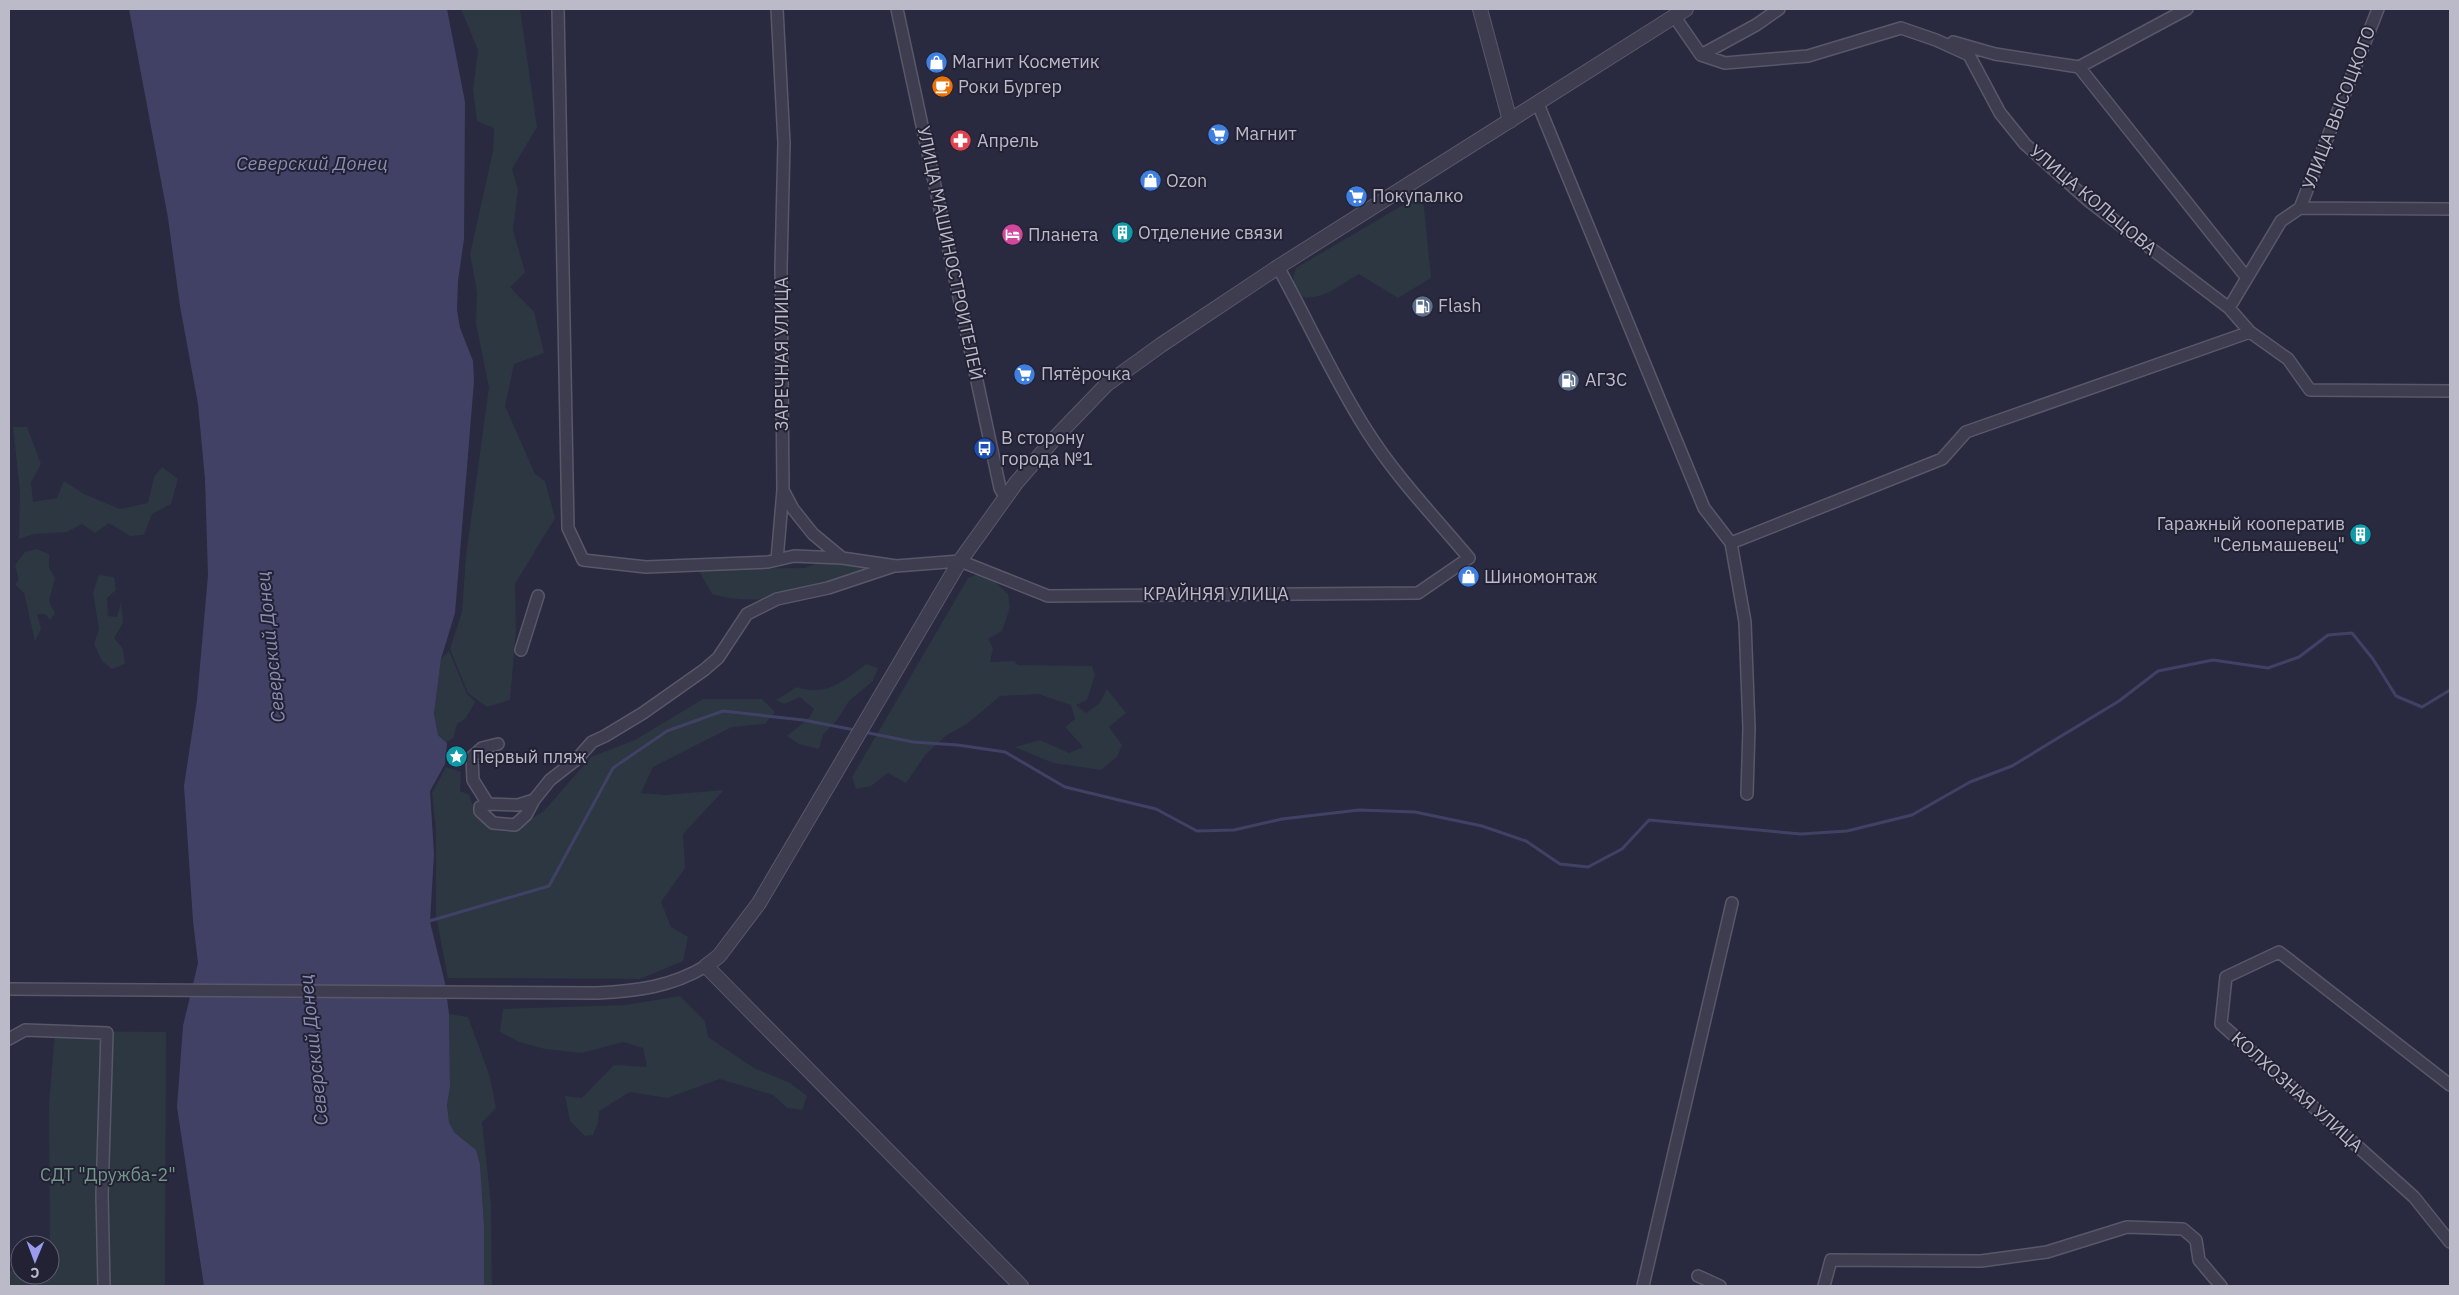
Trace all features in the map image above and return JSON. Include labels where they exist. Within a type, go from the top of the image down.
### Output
[{"type":"street","points":[[558,9],[568,528],[583,560],[646,566],[714,565],[777,560],[794,556],[842,558]]},
{"type":"street","name":"ЗАРЕЧНАЯ УЛИЦА","points":[[777,9],[784,143],[781,268],[783,490],[793,509],[811,531],[821,542],[842,558],[896,566],[960,561]]},
{"type":"street","name":"УЛИЦА МАШИНОСТРОИТЕЛЕЙ","points":[[897,9],[1000,488],[1005,497]]},
{"type":"street","points":[[1480,9],[1510,121]]},
{"type":"street","points":[[9,989],[561,994],[629,991],[657,987],[686,978],[719,956],[759,903],[960,561],[1005,497],[1054,439],[1107,384],[1161,345],[1278,267],[1538,104],[1680,12],[1700,55],[1756,25],[1779,9]]},
{"type":"street","points":[[1936,40],[1957,42],[1995,54],[2079,67],[2187,9]]},
{"type":"street","name":"УЛИЦА ВЫСОЦКОГО","points":[[2300,208],[2378,9]]},
{"type":"street","name":"УЛИЦА КОЛЬЦОВА","points":[[1700,55],[1725,63],[1808,56],[1901,28],[1936,40],[1970,55],[2000,113],[2025,144],[2090,202],[2229,308],[2250,332],[2288,360],[2310,390],[2450,392]]},
{"type":"street","points":[[2079,67],[2247,278]]},
{"type":"street","points":[[1538,104],[1704,508],[1731,543],[1745,622],[1749,728],[1747,794]]},
{"type":"street","points":[[2229,308],[2281,221],[2300,208],[2450,209]]},
{"type":"street","name":"КРАЙНЯЯ УЛИЦА","points":[[960,561],[1048,596],[1418,593],[1468,558],[1399,478],[1343,394],[1278,267]]},
{"type":"street","points":[[1731,543],[1942,459],[1966,432],[2250,332]]},
{"type":"street","points":[[777,560],[783,490]]},
{"type":"street","points":[[534,800],[518,805],[488,804],[480,807],[480,811],[486,819],[501,825],[515,825],[526,815],[534,800],[550,780],[577,759],[592,742],[643,713],[718,658],[746,614],[777,599],[828,588],[896,566]]},
{"type":"street","points":[[521,650],[538,596]]},
{"type":"street","points":[[488,804],[473,780],[472,757],[482,748],[498,744]]},
{"type":"street","points":[[1643,1286],[1732,903]]},
{"type":"street","name":"КОЛХОЗНАЯ УЛИЦА","points":[[2450,1085],[2279,952],[2226,977],[2221,1024],[2414,1198],[2450,1242]]},
{"type":"street","points":[[706,966],[1021,1286]]},
{"type":"street","points":[[9,1039],[26,1030],[107,1033],[102,1196],[104,1286]]},
{"type":"street","points":[[1824,1286],[1831,1260],[1981,1261],[2047,1252],[2127,1227],[2183,1229],[2196,1240],[2199,1260],[2221,1286]]},
{"type":"street","points":[[1698,1276],[1720,1286]]},
{"type":"green space","points":[[461,9],[520,9],[537,127],[512,169],[518,189],[513,230],[525,272],[510,287],[534,312],[544,353],[514,364],[505,406],[535,474],[545,481],[555,518],[515,584],[516,630],[510,700],[487,707],[468,693],[450,649],[462,612],[466,556],[489,387],[476,324],[477,292],[470,254],[493,151],[494,128],[477,121],[473,90],[478,50]]},
{"type":"green space","points":[[1420,195],[1424,207],[1431,278],[1398,298],[1359,274],[1322,295],[1315,297],[1299,296],[1294,282],[1296,268]]},
{"type":"green space","points":[[13,427],[27,427],[41,464],[31,482],[33,502],[57,498],[64,481],[84,494],[120,509],[148,503],[154,477],[162,467],[178,479],[171,504],[152,514],[144,535],[130,536],[109,523],[95,533],[82,524],[67,532],[34,534],[19,539],[20,492]]},
{"type":"green space","points":[[36,549],[49,554],[49,567],[55,578],[49,602],[55,613],[50,620],[45,614],[37,614],[41,629],[35,641],[24,593],[15,584],[19,580],[15,565],[25,552]]},
{"type":"green space","points":[[817,563],[857,565],[869,570],[812,590],[792,595],[751,600],[712,594],[698,569],[805,568]]},
{"type":"green space","points":[[979,574],[994,581],[1008,594],[1010,608],[1002,631],[988,639],[993,648],[990,662],[1014,661],[1018,665],[1092,666],[1095,675],[1087,700],[1076,705],[1086,713],[1099,704],[1107,689],[1126,713],[1109,727],[1122,745],[1117,757],[1101,770],[1053,763],[1015,747],[1040,740],[1069,753],[1083,747],[1065,727],[1075,719],[1071,705],[1038,694],[1000,696],[967,724],[947,735],[926,754],[906,783],[888,773],[871,786],[856,789],[852,777],[968,578]]},
{"type":"green space","points":[[99,575],[114,577],[116,590],[107,598],[108,616],[117,617],[121,602],[123,623],[114,638],[123,649],[125,664],[112,669],[102,661],[94,644],[99,629],[93,593]]},
{"type":"green space","points":[[449,651],[467,694],[475,702],[466,718],[457,724],[453,738],[447,742],[438,735],[434,714],[441,659]]},
{"type":"green space","points":[[866,664],[878,668],[873,681],[849,701],[837,720],[823,735],[819,749],[799,744],[787,736],[809,718],[814,709],[800,697],[784,704],[776,700],[797,687],[817,690],[834,686]]},
{"type":"green space","points":[[703,699],[762,699],[775,712],[765,724],[732,727],[653,767],[641,793],[665,795],[724,790],[683,834],[685,868],[661,902],[671,927],[688,937],[683,961],[640,979],[448,978],[436,915],[436,831],[432,793],[446,767],[461,772],[460,791],[469,795],[477,816],[512,831],[544,811],[591,757],[635,740]]},
{"type":"green space","points":[[680,996],[705,1021],[708,1037],[754,1068],[790,1083],[807,1096],[802,1110],[787,1108],[773,1095],[720,1079],[667,1098],[630,1092],[599,1111],[598,1123],[593,1135],[585,1136],[570,1121],[565,1096],[582,1098],[614,1065],[647,1067],[643,1048],[623,1042],[582,1053],[545,1049],[519,1042],[500,1032],[503,1009],[625,1005]]},
{"type":"green space","points":[[449,1014],[468,1017],[490,1077],[496,1108],[482,1122],[491,1204],[492,1286],[484,1286],[484,1225],[480,1164],[476,1150],[454,1132],[449,1122],[447,1105],[450,1087]]},
{"type":"green space","name":"СДТ \"Дружба-2\"","points":[[55,1031],[166,1032],[165,1286],[9,1286],[10,1271],[10,1285],[60,1285],[60,1235],[50,1235],[49,1104]]},
{"type":"water","name":"Северский Донец","points":[[129,9],[447,9],[465,102],[464,239],[458,281],[457,310],[460,328],[473,361],[474,381],[455,613],[441,659],[434,714],[438,735],[447,743],[445,764],[430,791],[434,854],[430,922],[445,983],[449,1014],[450,1087],[447,1105],[449,1122],[454,1132],[476,1150],[480,1164],[484,1225],[484,1286],[204,1286],[177,1107],[183,1026],[198,963],[193,921],[184,786],[197,700],[208,575],[205,479],[198,404],[180,306],[168,218]]},
{"type":"waterway","points":[[864,732],[913,742],[958,745],[1005,752],[1065,787],[1156,809],[1197,831],[1234,830],[1282,819],[1359,810],[1415,812],[1482,826],[1526,841],[1560,864],[1588,867],[1622,849],[1649,820],[1801,834],[1847,831],[1912,815],[1970,782],[2012,766],[2119,701],[2158,671],[2213,660],[2268,668],[2299,657],[2328,635],[2352,633],[2373,659],[2396,696],[2422,707],[2450,690]]},
{"type":"waterway","points":[[426,922],[549,886],[613,768],[667,731],[723,711],[803,720],[855,730]]},
{"type":"place","name":"Магнит Косметик","points":[[936,62]]},
{"type":"place","name":"Роки Бургер","points":[[942,87]]},
{"type":"place","name":"Магнит","points":[[1219,134]]},
{"type":"place","name":"Апрель","points":[[961,141]]},
{"type":"place","name":"Ozon","points":[[1150,181]]},
{"type":"place","name":"Покупалко","points":[[1356,196]]},
{"type":"place","name":"Отделение связи","points":[[1122,233]]},
{"type":"place","name":"Планета","points":[[1012,235]]},
{"type":"place","name":"Flash","points":[[1422,306]]},
{"type":"place","name":"Пятёрочка","points":[[1025,374]]},
{"type":"place","name":"АГЗС","points":[[1569,380]]},
{"type":"place","name":"В сторону города №1","points":[[985,448]]},
{"type":"place","name":"Гаражный кооператив \"Сельмашевец\"","points":[[2361,534]]},
{"type":"place","name":"Шиномонтаж","points":[[1468,577]]},
{"type":"place","name":"Первый пляж","points":[[456,757]]}]
